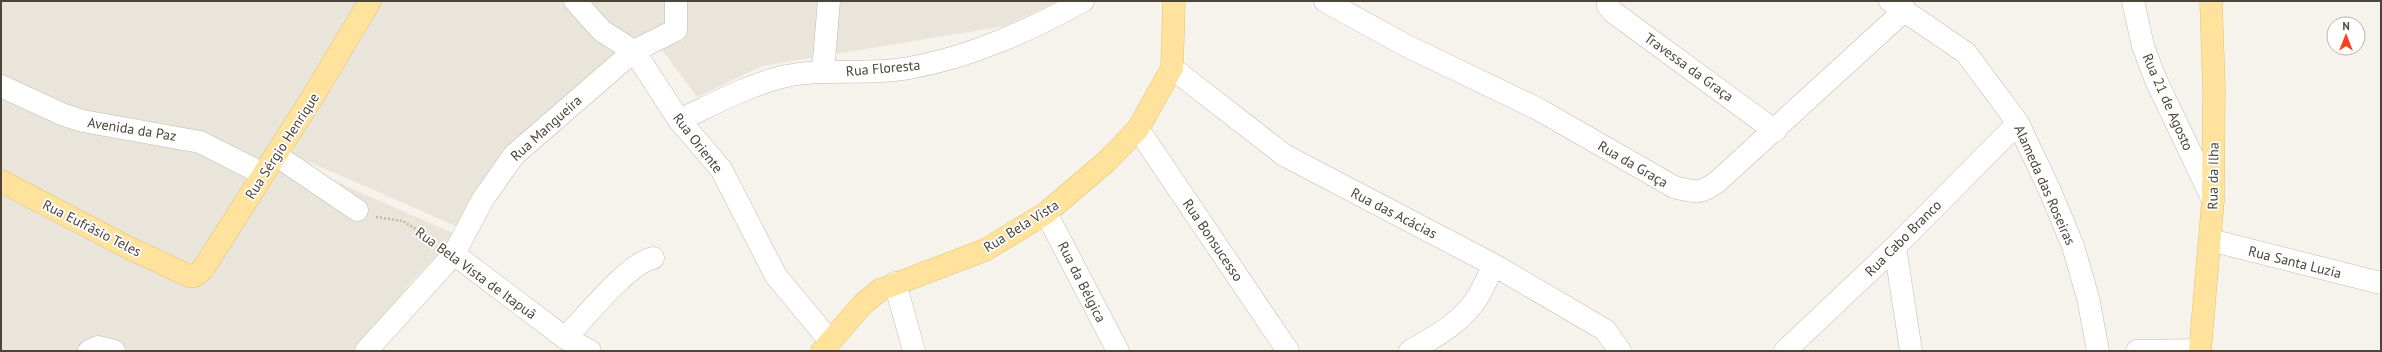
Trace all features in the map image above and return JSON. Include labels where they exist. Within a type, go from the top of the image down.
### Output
[{"type":"main road","name":"Rua Sérgio Henrique","points":[[183,273],[195,276],[204,269],[350,37],[370,1]]},
{"type":"main road","name":"Rua Bela Vista","points":[[826,346],[863,304],[880,290],[895,283],[985,250],[1046,213],[1107,162],[1138,130],[1172,68],[1174,1]]},
{"type":"main road","name":"Rua da Ilha","points":[[2200,350],[2213,200],[2214,88],[2211,1]]},
{"type":"main road","name":"Rua Eufrãsio Teles","points":[[1,181],[124,246],[183,273]]},
{"type":"street","name":"Rua Oriente","points":[[575,1],[602,31],[634,50],[679,120],[721,169],[776,276],[826,346]]},
{"type":"street","name":"Rua Mangueira","points":[[366,351],[454,254],[483,199],[514,154],[634,50],[676,30],[676,1]]},
{"type":"street","points":[[823,72],[829,1]]},
{"type":"street","name":"Rua Floresta","points":[[679,120],[748,88],[782,77],[823,72],[868,72],[908,68],[950,59],[1018,35],[1083,1]]},
{"type":"street","name":"Rua da Graça","points":[[1325,1],[1405,45],[1538,109],[1674,187],[1692,192],[1705,191],[1775,131],[1897,6]]},
{"type":"street","name":"Travessa da Graça","points":[[1608,1],[1608,6],[1612,12],[1775,131]]},
{"type":"street","name":"Rua 21 de Agosto","points":[[2133,1],[2143,46],[2155,78],[2213,200]]},
{"type":"street","name":"Alameda das Roseiras","points":[[1897,6],[1966,53],[2018,124],[2050,191],[2073,246],[2088,298],[2098,351]]},
{"type":"street","name":"Rua das Acácias","points":[[1172,68],[1284,156],[1494,264],[1605,330],[1620,351]]},
{"type":"street","name":"Avenida da Paz","points":[[1,86],[64,115],[83,121],[200,142],[263,174]]},
{"type":"street","name":"Rua Cabo Branco","points":[[1793,348],[2018,124]]},
{"type":"street","name":"Rua Bonsucesso","points":[[1138,130],[1288,351]]},
{"type":"street","points":[[276,155],[357,210]]},
{"type":"street","name":"Rua da Bélgica","points":[[1046,213],[1118,351]]},
{"type":"street","name":"Rua Santa Luzia","points":[[2210,240],[2381,283]]},
{"type":"street","points":[[1895,247],[1911,351]]},
{"type":"street","name":"Rua Bela Vista de Itapuã","points":[[454,254],[565,338],[590,351]]},
{"type":"street","points":[[565,338],[616,284],[644,260],[652,258]]},
{"type":"street","points":[[1410,351],[1441,334],[1464,312],[1478,296],[1494,264]]},
{"type":"street","points":[[895,283],[914,351]]},
{"type":"street","points":[[89,351],[98,347],[114,351]]},
{"type":"street","points":[[2137,351],[2200,350]]},
{"type":"path","name":"Rua Bela Vista de Itapuã","points":[[357,210],[374,216],[404,221],[454,254]]},
{"type":"shaded area","points":[[1,1],[359,1],[276,155],[457,235],[411,282],[359,351],[1,351]]},
{"type":"shaded area","points":[[374,1],[1058,1],[1005,26],[762,66],[697,97],[651,35],[587,81],[465,230],[291,154]]}]
